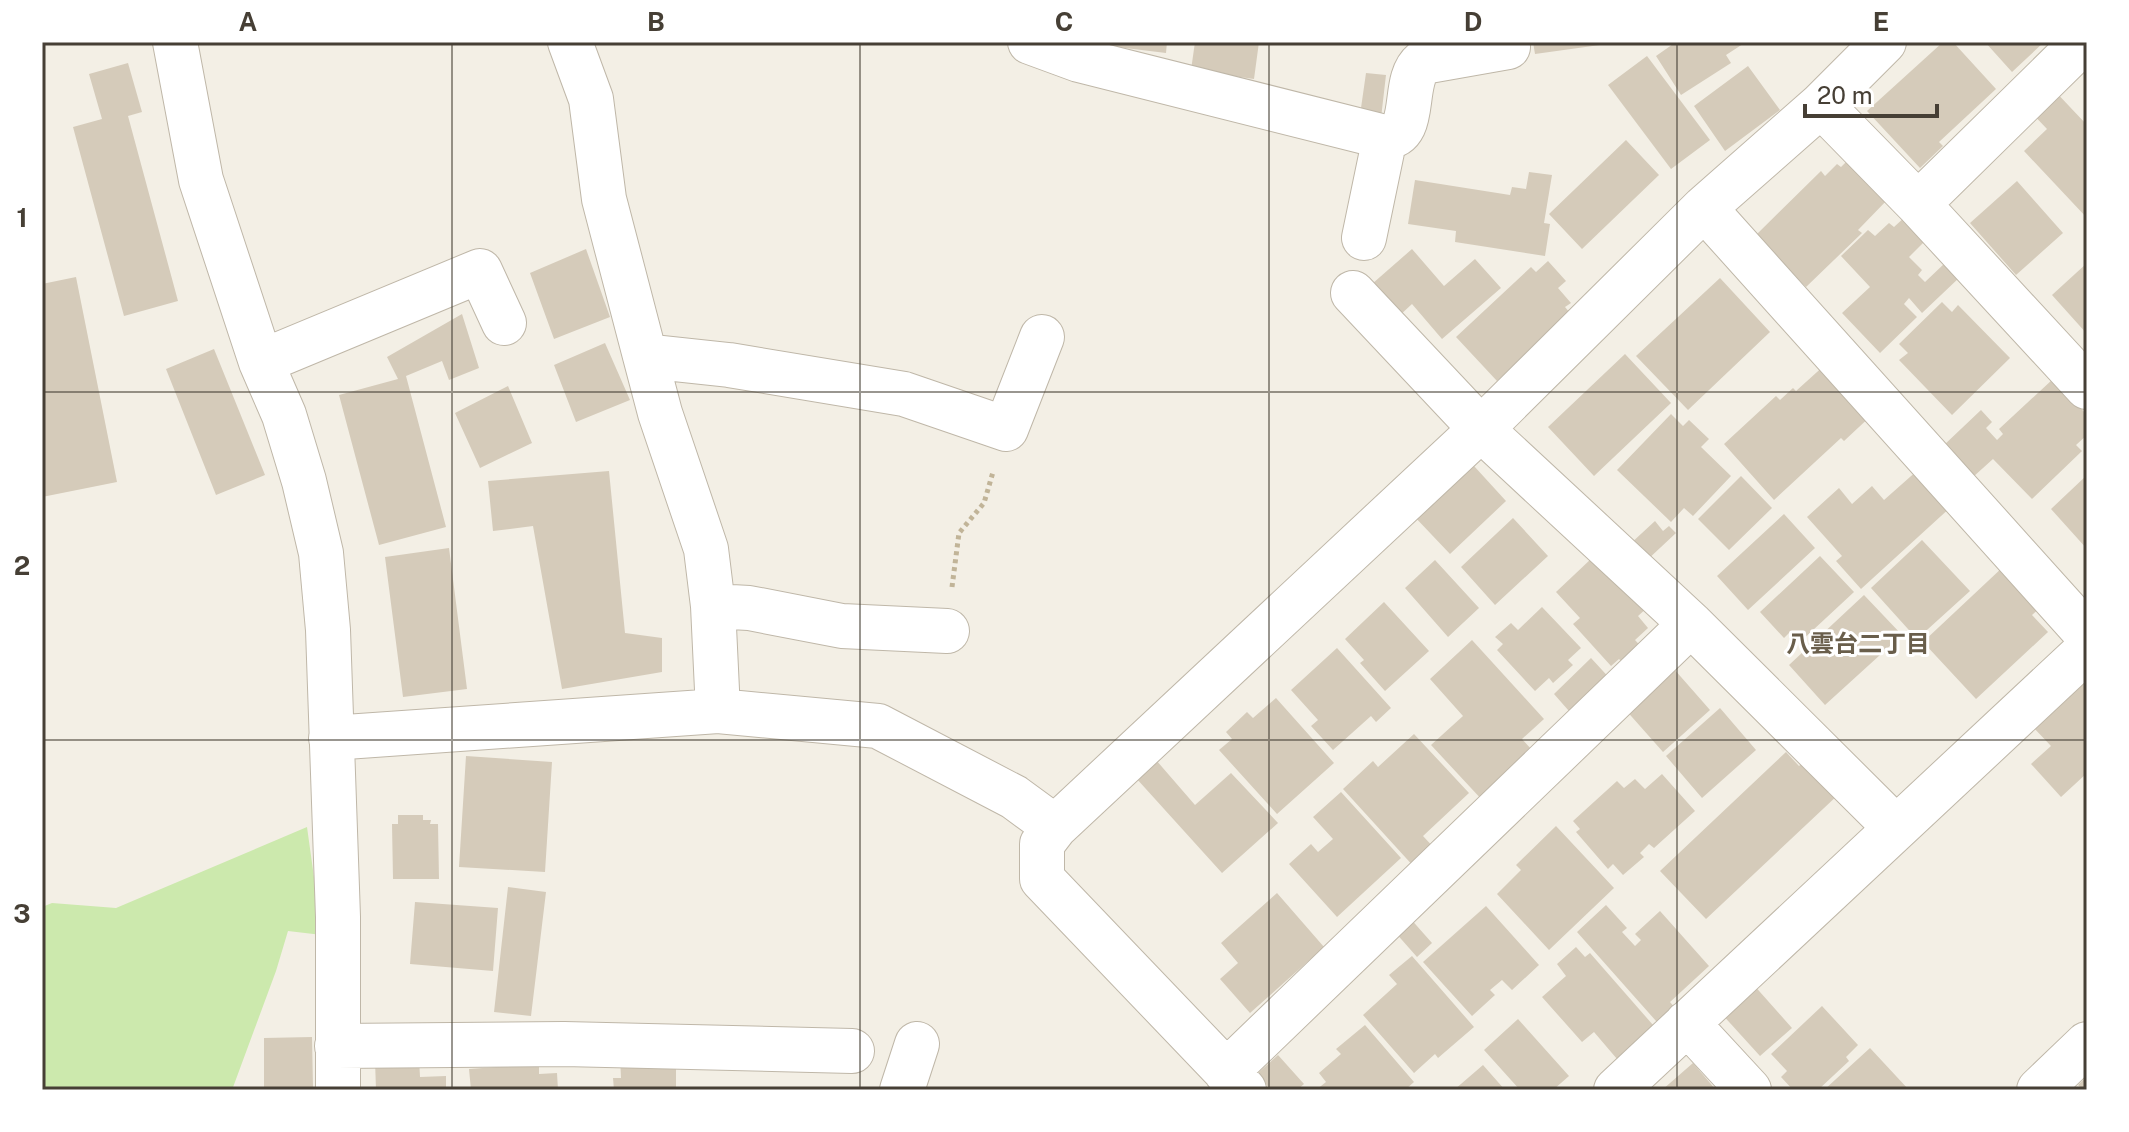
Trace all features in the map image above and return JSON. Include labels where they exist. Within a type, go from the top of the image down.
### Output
[{"type":"street","points":[[175,42],[201,180],[261,362],[284,415],[321,553],[328,630],[338,917],[338,1090]]},
{"type":"street","points":[[570,42],[591,99],[604,199],[660,413],[706,549],[713,606],[718,711]]},
{"type":"street","points":[[1030,42],[1079,60],[1385,137],[1400,132],[1406,123],[1413,77],[1416,68],[1423,62],[1508,47]]},
{"type":"street","points":[[1691,624],[1235,1081],[1042,879],[1042,844],[1055,827],[1481,429],[1704,208],[1821,105],[1884,42]]},
{"type":"street","points":[[1918,204],[2083,42]]},
{"type":"street","points":[[1821,105],[1918,204],[2087,387]]},
{"type":"street","points":[[1364,238],[1385,137]]},
{"type":"street","points":[[1704,208],[2087,634]]},
{"type":"street","points":[[261,362],[480,271],[504,323]]},
{"type":"street","points":[[1353,293],[1481,429],[1691,624],[1895,827]]},
{"type":"street","points":[[645,356],[729,365],[904,394],[1006,429],[1042,337]]},
{"type":"street","points":[[713,606],[749,608],[842,626],[947,631]]},
{"type":"street","points":[[1616,1090],[2087,650]]},
{"type":"street","points":[[331,738],[718,711],[878,726],[1014,797],[1055,827]]},
{"type":"street","points":[[1687,1023],[1749,1090]]},
{"type":"street","points":[[337,1046],[564,1044],[852,1051]]},
{"type":"street","points":[[902,1090],[917,1044]]},
{"type":"street","points":[[2039,1090],[2087,1044]]},
{"type":"path","points":[[947,631],[959,533],[984,503],[1006,429]]},
{"type":"green space","points":[[307,827],[322,935],[288,931],[232,1090],[42,1090],[42,907],[52,903],[116,908]]},
{"type":"building","points":[[1102,42],[1167,42],[1166,53],[1101,45]]},
{"type":"building","points":[[1195,42],[1259,42],[1254,79],[1191,70]]},
{"type":"building","points":[[1533,42],[1607,42],[1607,44],[1535,54]]},
{"type":"building","points":[[1676,42],[1746,42],[1726,55],[1731,63],[1681,95],[1656,56]]},
{"type":"building","points":[[1943,42],[1953,42],[1996,89],[1939,142],[1943,146],[1920,168],[1867,111]]},
{"type":"building","points":[[1985,42],[2044,42],[2012,72]]},
{"type":"building","points":[[1647,56],[1710,140],[1671,169],[1608,85]]},
{"type":"building","points":[[128,63],[142,112],[128,116],[178,301],[124,316],[73,127],[102,119],[89,74]]},
{"type":"building","points":[[1748,66],[1780,110],[1725,151],[1694,106]]},
{"type":"building","points":[[1366,73],[1386,75],[1381,118],[1360,115]]},
{"type":"building","points":[[2052,88],[2087,125],[2087,218],[2024,151],[2047,129],[2029,110]]},
{"type":"building","points":[[1626,140],[1659,175],[1582,249],[1549,214]]},
{"type":"building","points":[[1851,157],[1890,197],[1858,230],[1862,233],[1806,287],[1756,235],[1821,171],[1825,176],[1837,164],[1841,167]]},
{"type":"building","points":[[1529,172],[1552,175],[1544,223],[1550,224],[1545,256],[1455,242],[1456,231],[1408,224],[1415,180],[1510,195],[1512,187],[1526,189]]},
{"type":"building","points":[[2017,181],[2063,233],[2016,275],[1970,223]]},
{"type":"building","points":[[1906,216],[1928,238],[1909,257],[1922,270],[1918,275],[1925,282],[1945,263],[1960,277],[1922,313],[1909,298],[1904,304],[1917,317],[1880,353],[1842,313],[1870,287],[1841,256],[1868,230],[1875,236],[1889,223],[1894,227]]},
{"type":"building","points":[[586,249],[610,317],[554,339],[530,273]]},
{"type":"building","points":[[1412,249],[1444,286],[1475,259],[1501,288],[1442,339],[1412,304],[1399,316],[1372,284]]},
{"type":"building","points":[[1548,261],[1566,281],[1558,288],[1571,303],[1565,307],[1570,313],[1497,381],[1456,337],[1531,267],[1536,272]]},
{"type":"building","points":[[2087,263],[2087,334],[2052,295]]},
{"type":"building","points":[[76,277],[117,482],[42,497],[42,284]]},
{"type":"building","points":[[1720,278],[1770,332],[1688,410],[1636,356]]},
{"type":"building","points":[[1942,302],[1952,312],[1958,305],[2010,358],[1952,415],[1899,360],[1908,353],[1899,344]]},
{"type":"building","points":[[462,314],[479,368],[449,380],[442,361],[406,376],[446,527],[379,545],[339,395],[398,379],[387,357]]},
{"type":"building","points":[[605,343],[630,400],[576,422],[554,365]]},
{"type":"building","points":[[214,349],[265,475],[216,495],[166,369]]},
{"type":"building","points":[[1625,354],[1671,403],[1594,476],[1548,427]]},
{"type":"building","points":[[1827,363],[1874,413],[1844,441],[1841,438],[1774,500],[1724,444],[1776,396],[1780,400],[1793,388],[1796,391]]},
{"type":"building","points":[[2053,379],[2087,415],[2087,435],[2076,445],[2082,451],[2032,499],[1993,459],[1973,477],[1943,446],[1981,410],[1992,422],[1986,428],[1997,440],[2003,434],[1999,429]]},
{"type":"building","points":[[508,386],[532,443],[480,468],[455,413]]},
{"type":"building","points":[[1671,414],[1683,426],[1689,420],[1709,439],[1701,447],[1731,476],[1693,516],[1684,508],[1671,522],[1617,470]]},
{"type":"building","points":[[1474,466],[1506,501],[1450,554],[1412,514],[1458,470],[1464,475]]},
{"type":"building","points":[[1919,469],[1952,506],[1861,589],[1836,561],[1842,556],[1807,517],[1839,488],[1852,504],[1872,486],[1884,500]]},
{"type":"building","points":[[609,471],[625,633],[662,638],[662,672],[562,689],[533,526],[493,531],[488,481]]},
{"type":"building","points":[[2087,475],[2087,549],[2051,509]]},
{"type":"building","points":[[1741,476],[1772,508],[1729,550],[1698,519]]},
{"type":"building","points":[[1784,514],[1815,548],[1748,610],[1717,576]]},
{"type":"building","points":[[1513,518],[1548,556],[1495,605],[1461,567]]},
{"type":"building","points":[[1655,521],[1663,531],[1669,526],[1676,533],[1645,562],[1629,545]]},
{"type":"building","points":[[1922,540],[1970,591],[1917,639],[1871,588]]},
{"type":"building","points":[[449,548],[467,689],[403,697],[385,557]]},
{"type":"building","points":[[1820,556],[1854,592],[1798,644],[1789,633],[1784,638],[1760,612]]},
{"type":"building","points":[[1592,558],[1648,607],[1638,616],[1648,628],[1635,640],[1645,651],[1628,668],[1619,659],[1611,666],[1573,624],[1580,618],[1556,592]]},
{"type":"building","points":[[1435,560],[1479,608],[1448,637],[1405,588]]},
{"type":"building","points":[[2004,566],[2042,606],[2032,615],[2048,632],[1976,699],[1923,642]]},
{"type":"building","points":[[1864,595],[1902,635],[1825,705],[1789,665]]},
{"type":"building","points":[[1384,602],[1429,651],[1385,691],[1360,663],[1364,660],[1345,639]]},
{"type":"building","points":[[1542,607],[1581,648],[1568,660],[1573,665],[1553,683],[1549,678],[1535,691],[1497,650],[1503,644],[1495,637],[1511,623],[1518,630]]},
{"type":"building","points":[[1472,640],[1544,719],[1522,739],[1532,750],[1484,802],[1431,745],[1463,716],[1430,679]]},
{"type":"building","points":[[1337,648],[1391,708],[1376,722],[1371,716],[1333,750],[1311,726],[1318,720],[1291,690]]},
{"type":"building","points":[[1591,658],[1614,683],[1576,719],[1554,694]]},
{"type":"building","points":[[1674,669],[1710,710],[1663,752],[1624,708]]},
{"type":"building","points":[[2087,673],[2087,773],[2061,797],[2031,764],[2051,746],[2031,725]]},
{"type":"building","points":[[1276,698],[1334,763],[1277,814],[1219,750],[1232,739],[1226,732],[1247,712],[1253,718]]},
{"type":"building","points":[[1720,708],[1756,750],[1702,798],[1666,756]]},
{"type":"building","points":[[1414,734],[1469,793],[1423,836],[1437,851],[1416,869],[1343,789],[1373,761],[1378,767]]},
{"type":"building","points":[[1786,752],[1799,766],[1808,759],[1840,793],[1706,919],[1660,871]]},
{"type":"building","points":[[466,756],[552,762],[545,872],[459,867]]},
{"type":"building","points":[[1156,760],[1195,805],[1231,773],[1278,823],[1222,873],[1136,778]]},
{"type":"building","points":[[1662,774],[1695,811],[1654,848],[1649,844],[1640,853],[1644,857],[1623,875],[1613,864],[1608,869],[1576,832],[1580,829],[1573,821],[1617,781],[1624,788],[1635,779],[1645,789]]},
{"type":"building","points":[[1341,792],[1401,858],[1337,917],[1289,864],[1311,844],[1318,852],[1333,839],[1313,817]]},
{"type":"building","points":[[398,815],[423,815],[423,820],[438,824],[439,879],[393,879],[392,824],[398,824]]},
{"type":"building","points":[[1556,826],[1614,888],[1549,950],[1497,894],[1521,870],[1516,865]]},
{"type":"building","points":[[508,887],[546,892],[531,1016],[494,1012]]},
{"type":"building","points":[[1277,893],[1324,947],[1250,1013],[1220,979],[1238,963],[1221,943]]},
{"type":"building","points":[[415,902],[498,908],[493,971],[410,964]]},
{"type":"building","points":[[1606,905],[1627,928],[1622,932],[1635,946],[1641,940],[1635,934],[1660,911],[1709,966],[1670,1002],[1681,1015],[1664,1030],[1577,932]]},
{"type":"building","points":[[1486,906],[1539,965],[1512,990],[1502,980],[1490,990],[1495,995],[1472,1016],[1423,962]]},
{"type":"building","points":[[1409,917],[1432,943],[1417,957],[1394,931]]},
{"type":"building","points":[[1576,947],[1585,957],[1590,953],[1660,1033],[1623,1066],[1594,1032],[1582,1042],[1542,997],[1566,976],[1557,964]]},
{"type":"building","points":[[1412,956],[1474,1027],[1438,1058],[1435,1054],[1414,1073],[1363,1015],[1397,984],[1389,975]]},
{"type":"building","points":[[1752,983],[1792,1028],[1760,1056],[1720,1012]]},
{"type":"building","points":[[1822,1006],[1858,1045],[1846,1057],[1849,1061],[1818,1090],[1793,1090],[1781,1077],[1787,1071],[1771,1054]]},
{"type":"building","points":[[1518,1019],[1569,1076],[1553,1090],[1520,1090],[1484,1050]]},
{"type":"building","points":[[1365,1025],[1414,1082],[1405,1090],[1316,1090],[1326,1082],[1319,1073],[1341,1054],[1336,1049]]},
{"type":"building","points":[[312,1037],[313,1088],[264,1088],[264,1038]]},
{"type":"building","points":[[1870,1048],[1909,1090],[1824,1090]]},
{"type":"building","points":[[1278,1055],[1304,1084],[1297,1090],[1271,1090],[1257,1074]]},
{"type":"building","points":[[620,1056],[676,1064],[676,1090],[614,1090],[613,1078],[621,1078]]},
{"type":"building","points":[[419,1058],[420,1077],[446,1076],[446,1090],[376,1090],[375,1060]]},
{"type":"building","points":[[1693,1063],[1716,1090],[1662,1090]]},
{"type":"building","points":[[539,1064],[539,1074],[557,1073],[558,1090],[471,1090],[469,1069]]},
{"type":"building","points":[[1483,1065],[1505,1090],[1454,1090]]},
{"type":"building","points":[[2087,1076],[2087,1090],[2083,1090],[2078,1085]]},
{"type":"district","name":"八雲台二丁目","points":[[1858,643]]}]
